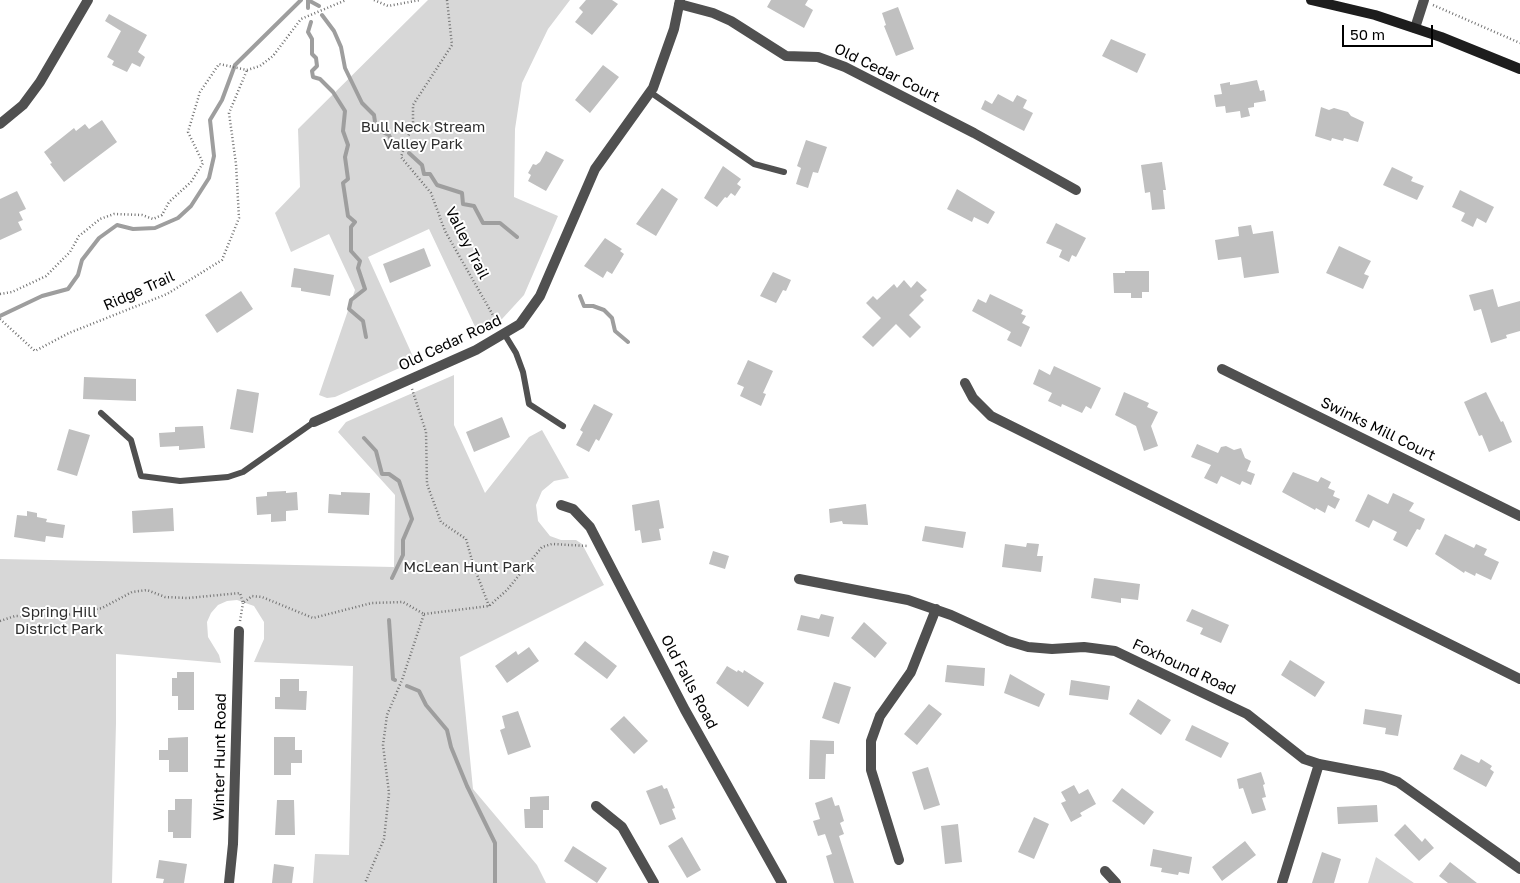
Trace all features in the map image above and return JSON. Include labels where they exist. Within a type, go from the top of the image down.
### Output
[{"type":"main road","points":[[1311,0],[1375,15],[1415,28],[1520,69]]},
{"type":"street","points":[[0,124],[24,105],[40,82],[88,0]]},
{"type":"street","points":[[1415,28],[1424,0]]},
{"type":"street","name":"Old Cedar Road","points":[[314,422],[476,350],[505,335],[520,324],[540,296],[595,169],[650,92],[660,72],[680,2]]},
{"type":"street","name":"Old Cedar Court","points":[[680,2],[732,21],[786,56],[818,57],[845,67],[974,133],[1076,190]]},
{"type":"street","name":"Swinks Mill Court","points":[[1222,369],[1520,516]]},
{"type":"street","points":[[965,383],[973,398],[991,416],[1520,679]]},
{"type":"street","name":"Old Falls Road","points":[[561,505],[573,509],[581,516],[600,545],[685,710],[782,883]]},
{"type":"street","name":"Foxhound Road","points":[[799,579],[889,596],[936,609],[1008,642],[1028,647],[1052,649],[1084,647],[1115,651],[1240,711],[1290,750],[1319,764],[1382,776],[1398,782],[1520,869]]},
{"type":"street","points":[[899,860],[871,770],[871,741],[880,716],[911,672],[936,609]]},
{"type":"street","name":"Winter Hunt Road","points":[[229,883],[233,844],[239,631]]},
{"type":"street","points":[[1282,883],[1319,764]]},
{"type":"street","points":[[596,806],[622,827],[654,883]]},
{"type":"street","points":[[1106,871],[1116,883]]},
{"type":"lane","points":[[650,92],[754,164],[784,172]]},
{"type":"lane","points":[[505,335],[516,353],[523,372],[529,404],[563,426]]},
{"type":"lane","name":"Old Cedar Road","points":[[101,413],[131,440],[141,476],[180,481],[234,475],[250,467],[314,422]]},
{"type":"path","points":[[0,294],[12,292],[46,276],[70,252],[79,236],[100,219],[114,214],[142,215],[153,219],[162,215],[169,202],[191,182],[203,163],[188,132],[200,92],[219,64],[247,70],[260,66],[273,56],[301,19],[346,0]]},
{"type":"path","points":[[374,0],[388,6],[420,0]]},
{"type":"path","name":"Valley Trail","points":[[447,0],[452,45],[413,105],[414,123],[401,158],[431,193],[445,231],[505,335]]},
{"type":"path","points":[[1424,0],[1520,43]]},
{"type":"path","name":"Ridge Trail","points":[[0,319],[35,351],[69,333],[167,294],[222,260],[239,218],[236,164],[229,113],[247,70]]},
{"type":"path","points":[[409,379],[426,432],[427,484],[441,522],[466,539],[473,564],[490,606]]},
{"type":"path","points":[[242,603],[252,596],[262,597],[313,618],[372,602],[403,602],[424,614],[490,606],[507,590],[542,547],[552,544],[594,547],[600,545]]},
{"type":"path","points":[[0,621],[15,616],[61,616],[102,608],[132,592],[147,590],[165,597],[188,598],[240,593],[242,603],[239,631]]},
{"type":"path","points":[[364,883],[384,839],[390,793],[383,745],[387,715],[402,680],[424,614]]},
{"type":"green space","name":"Bull Neck Stream Valley Park","points":[[428,0],[570,0],[548,29],[522,83],[515,129],[514,197],[558,216],[524,295],[502,319],[478,333],[429,229],[368,257],[415,361],[335,397],[327,398],[319,395],[355,290],[329,234],[291,252],[275,213],[300,187],[298,129]]},
{"type":"green space","name":"McLean Hunt Park","points":[[454,375],[454,425],[485,493],[529,437],[542,430],[569,478],[554,481],[542,491],[536,505],[538,521],[550,536],[561,540],[576,540],[582,544],[604,585],[460,657],[473,789],[537,865],[546,883],[313,883],[315,854],[349,855],[353,666],[254,662],[264,639],[264,622],[254,606],[237,600],[227,601],[218,605],[211,613],[207,622],[208,637],[219,655],[221,663],[116,654],[112,883],[0,883],[0,559],[394,567],[395,495],[338,432],[346,422]]},
{"type":"green space","points":[[1376,857],[1414,883],[1368,883]]},
{"type":"building","points":[[586,0],[612,0],[618,4],[592,35],[575,22],[583,12],[579,8]]},
{"type":"building","points":[[771,0],[808,0],[805,5],[813,10],[804,28],[767,7]]},
{"type":"building","points":[[898,7],[914,49],[896,56],[884,26],[886,25],[882,13]]},
{"type":"building","points":[[109,14],[147,35],[138,52],[145,57],[140,67],[132,63],[127,72],[112,65],[114,61],[107,57],[121,31],[105,21]]},
{"type":"building","points":[[1111,39],[1146,54],[1137,73],[1102,56]]},
{"type":"building","points":[[603,65],[619,77],[590,113],[575,100]]},
{"type":"building","points":[[1257,80],[1260,91],[1264,90],[1266,101],[1254,103],[1254,107],[1248,108],[1250,116],[1241,118],[1240,111],[1226,113],[1225,106],[1216,107],[1214,95],[1222,94],[1220,84],[1230,82],[1230,85]]},
{"type":"building","points":[[998,94],[1013,102],[1017,95],[1027,100],[1023,108],[1033,113],[1024,131],[981,109],[985,100],[992,104]]},
{"type":"building","points":[[1321,107],[1348,112],[1351,116],[1364,122],[1358,142],[1344,138],[1343,141],[1332,138],[1331,141],[1315,136]]},
{"type":"building","points":[[102,120],[117,142],[64,182],[50,164],[52,163],[44,152],[74,128],[76,131],[85,124],[89,129]]},
{"type":"building","points":[[806,140],[827,147],[818,173],[813,172],[808,188],[796,184],[801,168],[797,166]]},
{"type":"building","points":[[546,151],[564,160],[546,191],[528,181],[531,175],[528,173],[533,164],[536,165],[540,162]]},
{"type":"building","points":[[1162,162],[1166,190],[1163,190],[1165,209],[1152,210],[1150,192],[1145,193],[1141,165]]},
{"type":"building","points":[[723,166],[741,179],[737,184],[741,187],[735,196],[731,193],[717,207],[704,198]]},
{"type":"building","points":[[1392,167],[1413,177],[1411,181],[1424,186],[1417,200],[1383,185]]},
{"type":"building","points":[[662,188],[678,199],[656,236],[636,224]]},
{"type":"building","points":[[957,189],[995,212],[988,224],[974,217],[972,222],[947,209]]},
{"type":"building","points":[[1460,190],[1494,207],[1486,223],[1477,218],[1473,227],[1461,221],[1465,213],[1452,207]]},
{"type":"building","points":[[17,191],[26,209],[19,212],[23,220],[18,222],[22,230],[0,240],[0,199]]},
{"type":"building","points":[[1056,223],[1086,238],[1076,257],[1072,255],[1069,262],[1059,257],[1062,250],[1046,243]]},
{"type":"building","points":[[1251,225],[1253,234],[1273,231],[1279,273],[1244,278],[1241,257],[1218,260],[1215,240],[1239,236],[1238,227]]},
{"type":"building","points":[[605,238],[622,249],[620,251],[624,254],[612,274],[607,271],[603,278],[584,266]]},
{"type":"building","points":[[1339,246],[1371,261],[1364,274],[1369,276],[1363,289],[1326,273]]},
{"type":"building","points":[[424,248],[431,266],[390,283],[383,264]]},
{"type":"building","points":[[294,268],[334,275],[330,296],[301,291],[301,288],[291,287]]},
{"type":"building","points":[[1125,271],[1149,271],[1149,292],[1142,292],[1142,298],[1131,298],[1131,293],[1114,293],[1113,273],[1125,273]]},
{"type":"building","points":[[773,272],[791,280],[786,291],[783,290],[776,303],[760,296]]},
{"type":"building","points":[[904,280],[911,288],[917,281],[927,290],[920,296],[924,300],[909,315],[921,327],[910,338],[896,324],[873,347],[862,337],[881,318],[866,303],[873,296],[877,300],[894,284],[897,288]]},
{"type":"building","points":[[1493,289],[1498,307],[1520,301],[1520,331],[1506,335],[1507,338],[1491,343],[1481,309],[1474,311],[1469,295]]},
{"type":"building","points":[[241,291],[253,309],[217,333],[205,315]]},
{"type":"building","points":[[990,294],[1023,310],[1021,314],[1026,316],[1022,323],[1030,327],[1021,347],[1007,340],[1011,332],[972,311],[978,299],[986,303]]},
{"type":"building","points":[[748,360],[773,371],[763,393],[766,394],[761,406],[740,396],[744,387],[737,384]]},
{"type":"building","points":[[1054,366],[1101,388],[1091,409],[1086,406],[1082,413],[1062,404],[1061,407],[1048,401],[1052,393],[1033,384],[1039,369],[1050,375]]},
{"type":"building","points":[[84,377],[136,379],[136,401],[83,399]]},
{"type":"building","points":[[237,389],[259,393],[253,433],[230,429]]},
{"type":"building","points":[[1124,392],[1149,403],[1147,407],[1158,412],[1151,426],[1158,446],[1144,451],[1136,426],[1115,415]]},
{"type":"building","points":[[1486,392],[1501,422],[1503,421],[1512,442],[1489,452],[1482,435],[1479,436],[1464,402]]},
{"type":"building","points":[[594,404],[613,414],[599,441],[596,439],[589,452],[576,445],[583,432],[580,430]]},
{"type":"building","points":[[502,417],[510,437],[474,452],[466,432]]},
{"type":"building","points":[[203,426],[205,448],[179,450],[179,446],[160,447],[159,433],[175,432],[175,427]]},
{"type":"building","points":[[69,429],[90,435],[77,476],[57,470]]},
{"type":"building","points":[[1197,444],[1218,453],[1221,447],[1226,446],[1234,450],[1241,448],[1245,458],[1251,461],[1247,471],[1255,474],[1251,485],[1242,481],[1240,485],[1221,476],[1217,484],[1204,478],[1211,465],[1191,457]]},
{"type":"building","points":[[1293,472],[1318,482],[1321,477],[1331,482],[1328,488],[1335,491],[1333,496],[1340,499],[1335,509],[1328,505],[1325,513],[1316,508],[1315,510],[1282,492]]},
{"type":"building","points":[[286,491],[286,493],[297,492],[298,510],[286,511],[286,521],[271,522],[271,514],[257,515],[256,497],[267,496],[267,492]]},
{"type":"building","points":[[341,492],[370,493],[369,515],[328,513],[329,494],[341,495]]},
{"type":"building","points":[[1393,493],[1414,503],[1409,511],[1425,519],[1420,530],[1417,529],[1407,547],[1393,540],[1397,532],[1373,520],[1369,528],[1355,521],[1368,494],[1388,504]]},
{"type":"building","points":[[659,500],[664,528],[659,529],[661,540],[642,543],[640,530],[635,531],[632,505]]},
{"type":"building","points":[[866,504],[868,525],[843,524],[842,521],[830,523],[829,509]]},
{"type":"building","points":[[173,508],[174,531],[133,533],[132,511]]},
{"type":"building","points":[[27,511],[37,513],[37,517],[47,519],[46,522],[65,525],[63,538],[46,536],[45,542],[14,537],[17,515],[27,516]]},
{"type":"building","points":[[925,526],[966,532],[963,548],[922,541]]},
{"type":"building","points":[[1445,534],[1474,548],[1476,544],[1487,549],[1484,555],[1499,562],[1491,580],[1476,573],[1475,576],[1465,571],[1464,573],[1435,554]]},
{"type":"building","points":[[1027,543],[1039,544],[1037,556],[1043,556],[1041,572],[1002,567],[1005,544],[1026,547]]},
{"type":"building","points":[[713,551],[729,556],[725,569],[709,564]]},
{"type":"building","points":[[1094,578],[1140,584],[1138,600],[1121,598],[1121,603],[1091,598]]},
{"type":"building","points":[[1192,609],[1229,625],[1221,643],[1200,634],[1203,628],[1186,621]]},
{"type":"building","points":[[821,614],[834,617],[829,637],[797,630],[801,615],[819,619]]},
{"type":"building","points":[[864,622],[887,643],[875,658],[851,638]]},
{"type":"building","points":[[585,641],[617,666],[607,679],[574,654]]},
{"type":"building","points":[[529,647],[539,661],[507,683],[495,666],[516,651],[518,655]]},
{"type":"building","points":[[1290,660],[1325,682],[1315,697],[1281,675]]},
{"type":"building","points":[[947,665],[985,668],[984,686],[945,682]]},
{"type":"building","points":[[727,666],[737,672],[738,670],[743,673],[744,670],[764,683],[748,707],[716,683]]},
{"type":"building","points":[[177,672],[194,672],[194,710],[178,710],[178,696],[172,696],[172,678],[177,678]]},
{"type":"building","points":[[1010,674],[1045,694],[1039,707],[1004,693]]},
{"type":"building","points":[[280,679],[299,679],[299,691],[307,691],[306,710],[275,709],[275,697],[280,697]]},
{"type":"building","points":[[1071,680],[1110,686],[1108,700],[1069,695]]},
{"type":"building","points":[[834,682],[851,687],[839,724],[822,718]]},
{"type":"building","points":[[1138,699],[1171,720],[1161,735],[1129,714]]},
{"type":"building","points":[[929,704],[942,714],[917,745],[904,734]]},
{"type":"building","points":[[1365,709],[1402,715],[1398,736],[1385,734],[1386,728],[1363,724]]},
{"type":"building","points":[[518,711],[531,747],[508,755],[500,730],[505,728],[502,716]]},
{"type":"building","points":[[624,716],[648,741],[634,754],[610,729]]},
{"type":"building","points":[[1192,725],[1229,743],[1221,758],[1185,740]]},
{"type":"building","points":[[188,737],[188,772],[169,772],[169,760],[159,760],[159,750],[168,750],[168,738]]},
{"type":"building","points":[[274,737],[295,737],[295,750],[302,750],[302,763],[291,763],[291,775],[274,775]]},
{"type":"building","points":[[810,740],[834,741],[834,754],[826,754],[825,779],[809,779]]},
{"type":"building","points":[[1461,754],[1479,763],[1481,759],[1492,766],[1490,769],[1494,772],[1486,787],[1453,769]]},
{"type":"building","points":[[928,767],[940,805],[924,810],[912,772]]},
{"type":"building","points":[[1261,772],[1265,784],[1263,785],[1266,797],[1262,798],[1266,810],[1252,814],[1243,788],[1239,789],[1237,779]]},
{"type":"building","points":[[662,785],[664,789],[667,788],[675,808],[672,809],[676,819],[660,825],[646,791]]},
{"type":"building","points":[[1074,785],[1079,794],[1088,789],[1096,804],[1080,813],[1082,816],[1071,822],[1061,803],[1066,801],[1061,792]]},
{"type":"building","points":[[1122,788],[1154,812],[1144,825],[1112,801]]},
{"type":"building","points":[[549,796],[549,810],[543,810],[543,828],[525,828],[524,809],[530,809],[530,797]]},
{"type":"building","points":[[832,797],[835,806],[839,805],[844,821],[840,823],[844,834],[839,836],[854,883],[834,883],[826,856],[832,854],[825,834],[818,836],[813,821],[820,819],[815,803]]},
{"type":"building","points":[[175,799],[192,799],[191,838],[173,838],[173,832],[168,832],[168,810],[175,810]]},
{"type":"building","points":[[277,800],[294,800],[295,835],[275,835]]},
{"type":"building","points":[[1377,805],[1378,822],[1338,824],[1337,807]]},
{"type":"building","points":[[1034,817],[1049,824],[1034,859],[1018,852]]},
{"type":"building","points":[[958,824],[962,862],[945,864],[941,826]]},
{"type":"building","points":[[1405,824],[1422,842],[1425,838],[1434,848],[1419,861],[1394,835]]},
{"type":"building","points":[[682,837],[701,870],[687,878],[668,846]]},
{"type":"building","points":[[1245,841],[1256,855],[1222,881],[1212,867]]},
{"type":"building","points":[[573,846],[607,868],[597,883],[564,861]]},
{"type":"building","points":[[1153,849],[1192,857],[1189,874],[1179,872],[1178,875],[1161,872],[1162,868],[1150,866]]},
{"type":"building","points":[[1322,852],[1341,859],[1334,883],[1312,883]]},
{"type":"building","points":[[159,860],[187,864],[184,883],[163,883],[164,879],[156,878]]},
{"type":"building","points":[[1450,862],[1477,883],[1448,883],[1439,876]]},
{"type":"building","points":[[274,864],[294,867],[292,883],[272,883]]},
{"type":"waterway","points":[[0,316],[42,296],[68,289],[78,275],[82,260],[99,238],[117,225],[133,229],[155,228],[178,218],[191,206],[209,178],[214,156],[210,120],[222,100],[235,65],[301,0]]},
{"type":"waterway","points":[[308,0],[319,6]]},
{"type":"waterway","points":[[308,0],[308,8]]},
{"type":"waterway","points":[[322,15],[334,31],[341,47],[345,68],[362,103],[374,115],[376,129],[389,135],[394,147]]},
{"type":"waterway","points":[[311,22],[308,32],[312,39],[312,54],[316,58],[317,66],[312,71],[313,77],[320,79],[333,92],[345,111],[343,131],[348,145],[345,157],[348,179],[343,183],[348,216],[355,222],[351,227],[351,251],[360,261],[358,268],[365,289],[351,300],[349,309],[363,321],[366,337]]},
{"type":"waterway","points":[[409,153],[422,165],[424,174],[430,174],[437,185],[462,193],[463,204],[474,206],[483,223],[500,223],[517,237]]},
{"type":"waterway","points":[[580,296],[584,306],[593,306],[604,310],[612,318],[615,331],[628,342]]},
{"type":"waterway","points":[[364,438],[376,451],[382,474],[389,474],[399,481],[412,519],[403,540],[403,555],[392,578]]},
{"type":"waterway","points":[[389,620],[393,679],[395,680]]},
{"type":"waterway","points":[[407,686],[419,691],[426,705],[447,730],[451,747],[467,786],[495,843],[495,883]]},
{"type":"park label","name":"Spring Hill District Park","points":[[59,620]]}]
